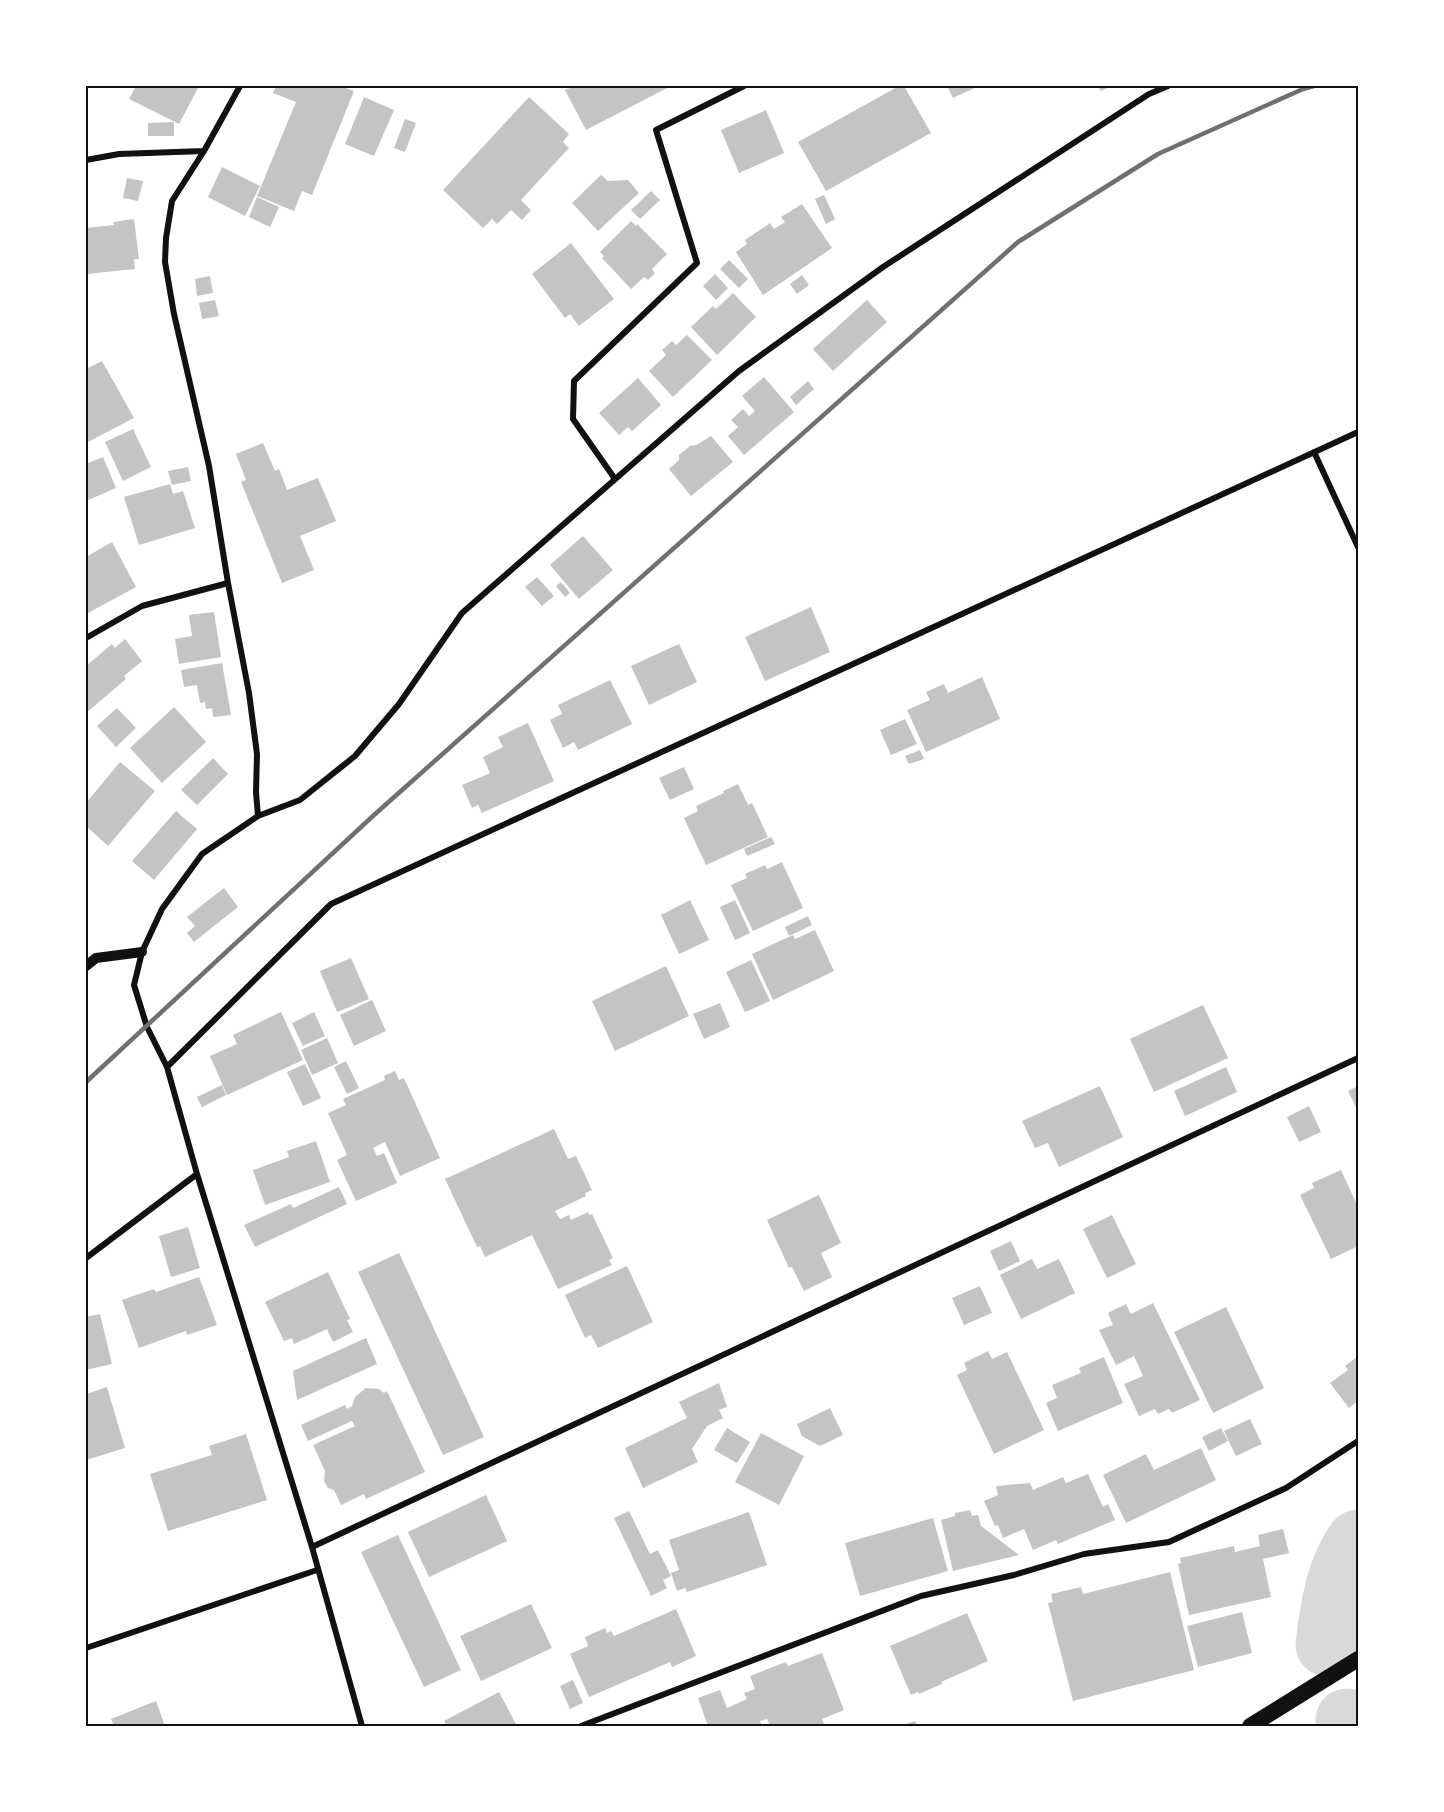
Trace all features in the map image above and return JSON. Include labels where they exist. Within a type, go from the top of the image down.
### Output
[{"type":"highway","points":[[1250,1726],[1359,1659]]},
{"type":"street","points":[[240,86],[204,151],[172,201],[165,262],[174,314],[209,466],[252,713],[257,754],[258,816]]},
{"type":"street","points":[[615,479],[573,419],[574,381],[697,263],[656,130],[744,86]]},
{"type":"street","points":[[362,1726],[312,1547],[197,1174],[167,1067],[147,1027],[134,985],[142,952],[162,909],[202,854],[258,816],[300,800],[355,756],[399,704],[462,613],[740,371],[883,267],[1149,94],[1167,86]]},
{"type":"street","points":[[86,160],[119,154],[204,151]]},
{"type":"street","points":[[167,1067],[331,904],[1359,432]]},
{"type":"street","points":[[1314,452],[1359,547]]},
{"type":"street","points":[[86,638],[142,606],[228,583]]},
{"type":"street","points":[[86,966],[96,958],[142,952]]},
{"type":"street","points":[[312,1547],[1359,1058]]},
{"type":"street","points":[[86,1258],[197,1174]]},
{"type":"street","points":[[581,1726],[921,1596],[1014,1575],[1084,1554],[1169,1542],[1286,1488],[1359,1441]]},
{"type":"street","points":[[86,1648],[317,1570]]},
{"type":"building","points":[[136,86],[194,86],[198,88],[179,124],[129,99]]},
{"type":"building","points":[[276,86],[340,86],[354,91],[312,195],[302,191],[294,211],[257,196],[296,102],[273,93]]},
{"type":"building","points":[[575,86],[671,86],[586,130],[565,90]]},
{"type":"building","points":[[899,86],[904,86],[931,133],[826,191],[798,142]]},
{"type":"building","points":[[947,86],[979,86],[953,98]]},
{"type":"building","points":[[1098,86],[1112,86],[1101,91]]},
{"type":"building","points":[[364,97],[394,110],[374,156],[345,144]]},
{"type":"building","points":[[529,97],[569,134],[563,142],[569,148],[521,200],[531,210],[522,220],[511,210],[497,224],[492,219],[483,228],[443,190]]},
{"type":"building","points":[[766,110],[784,153],[739,173],[721,130]]},
{"type":"building","points":[[405,119],[416,123],[405,152],[394,148]]},
{"type":"building","points":[[174,122],[174,136],[148,136],[148,123]]},
{"type":"building","points":[[222,167],[260,186],[245,216],[208,197]]},
{"type":"building","points":[[601,175],[608,181],[628,180],[639,193],[598,231],[572,203]]},
{"type":"building","points":[[127,178],[143,181],[138,201],[123,198]]},
{"type":"building","points":[[651,191],[660,200],[640,219],[631,210]]},
{"type":"building","points":[[824,195],[835,219],[826,224],[815,199]]},
{"type":"building","points":[[257,197],[279,207],[270,227],[249,217]]},
{"type":"building","points":[[802,204],[832,248],[763,295],[736,252],[747,244],[745,240],[770,223],[774,229],[785,222],[781,217]]},
{"type":"building","points":[[134,219],[139,259],[134,259],[135,269],[87,274],[86,228],[114,225],[113,222]]},
{"type":"building","points":[[631,221],[636,226],[637,224],[667,254],[652,269],[655,273],[648,280],[644,277],[631,289],[602,258],[604,256],[600,252]]},
{"type":"building","points":[[571,243],[614,299],[579,326],[570,314],[565,318],[532,274]]},
{"type":"building","points":[[729,260],[748,279],[739,288],[720,269]]},
{"type":"building","points":[[715,274],[728,288],[716,300],[703,286]]},
{"type":"building","points":[[802,275],[809,285],[797,294],[790,284]]},
{"type":"building","points":[[210,276],[213,293],[197,296],[195,279]]},
{"type":"building","points":[[733,293],[756,317],[717,355],[691,327],[713,306],[716,309]]},
{"type":"building","points":[[215,300],[219,316],[202,319],[199,303]]},
{"type":"building","points":[[867,300],[887,322],[833,371],[813,349]]},
{"type":"building","points":[[687,335],[712,360],[673,397],[649,371],[666,355],[662,350],[672,341],[676,345]]},
{"type":"building","points":[[102,361],[134,418],[86,443],[86,369]]},
{"type":"building","points":[[764,377],[794,412],[744,455],[728,436],[738,427],[731,420],[743,409],[749,416],[755,411],[742,396]]},
{"type":"building","points":[[638,378],[661,405],[632,431],[628,427],[619,435],[599,413]]},
{"type":"building","points":[[808,381],[814,389],[796,405],[790,397]]},
{"type":"building","points":[[133,429],[151,467],[123,481],[105,442]]},
{"type":"building","points":[[711,436],[733,462],[691,496],[669,469],[679,460],[679,455],[690,446]]},
{"type":"building","points":[[263,443],[275,471],[279,469],[287,490],[318,478],[336,521],[300,536],[314,570],[282,583],[241,482],[246,480],[236,454]]},
{"type":"building","points":[[103,457],[116,488],[86,501],[86,464]]},
{"type":"building","points":[[188,467],[191,481],[172,485],[168,471]]},
{"type":"building","points":[[170,484],[173,494],[183,491],[195,528],[139,545],[124,497]]},
{"type":"building","points":[[583,536],[613,570],[579,599],[550,565]]},
{"type":"building","points":[[112,542],[136,587],[88,613],[86,557]]},
{"type":"building","points":[[537,577],[554,596],[542,606],[525,587]]},
{"type":"building","points":[[561,582],[570,593],[565,597],[556,586]]},
{"type":"building","points":[[811,607],[830,652],[765,681],[745,637]]},
{"type":"building","points":[[214,612],[221,657],[179,664],[175,639],[192,636],[189,615]]},
{"type":"building","points":[[125,639],[142,661],[124,676],[126,679],[86,713],[86,666],[112,644],[115,648]]},
{"type":"building","points":[[679,644],[697,682],[649,705],[631,666]]},
{"type":"building","points":[[222,663],[231,715],[213,717],[212,708],[206,709],[205,702],[200,703],[197,685],[184,687],[181,670]]},
{"type":"building","points":[[982,677],[1000,719],[926,752],[907,710],[930,700],[926,692],[944,684],[948,693]]},
{"type":"building","points":[[610,680],[632,724],[578,750],[574,742],[563,748],[550,720],[562,714],[558,705]]},
{"type":"building","points":[[174,707],[206,742],[162,783],[130,748]]},
{"type":"building","points":[[117,708],[136,728],[116,747],[97,726]]},
{"type":"building","points":[[905,719],[917,744],[891,755],[880,730]]},
{"type":"building","points":[[528,723],[554,781],[482,813],[478,805],[472,808],[462,785],[490,773],[483,757],[503,747],[498,737]]},
{"type":"building","points":[[920,750],[924,759],[909,764],[905,756]]},
{"type":"building","points":[[213,758],[228,774],[197,805],[181,790]]},
{"type":"building","points":[[120,762],[155,791],[108,846],[86,826],[86,803]]},
{"type":"building","points":[[684,767],[694,789],[670,800],[659,778]]},
{"type":"building","points":[[738,784],[748,805],[752,803],[768,837],[706,865],[684,818],[698,811],[696,806]]},
{"type":"building","points":[[176,811],[197,829],[154,880],[132,861]]},
{"type":"building","points":[[771,837],[775,844],[747,856],[744,849]]},
{"type":"building","points":[[782,862],[803,908],[753,931],[731,885],[747,878],[745,874],[765,865],[767,869]]},
{"type":"building","points":[[224,888],[238,907],[194,942],[187,933],[195,926],[187,917]]},
{"type":"building","points":[[690,900],[709,940],[679,954],[661,915]]},
{"type":"building","points":[[735,900],[750,933],[735,940],[720,907]]},
{"type":"building","points":[[808,916],[812,925],[789,936],[785,927]]},
{"type":"building","points":[[815,930],[834,971],[773,1000],[752,954],[793,935],[795,939]]},
{"type":"building","points":[[351,958],[369,999],[337,1012],[320,971]]},
{"type":"building","points":[[751,960],[770,1001],[745,1012],[726,972]]},
{"type":"building","points":[[666,966],[689,1016],[615,1051],[592,1001]]},
{"type":"building","points":[[372,1000],[386,1031],[354,1046],[340,1015]]},
{"type":"building","points":[[720,1003],[730,1027],[704,1039],[693,1014]]},
{"type":"building","points":[[1203,1005],[1228,1058],[1154,1092],[1130,1039]]},
{"type":"building","points":[[281,1012],[303,1060],[227,1095],[210,1056],[237,1044],[233,1035]]},
{"type":"building","points":[[314,1012],[325,1036],[303,1046],[292,1023]]},
{"type":"building","points":[[327,1038],[338,1063],[312,1075],[301,1050]]},
{"type":"building","points":[[346,1061],[359,1088],[347,1094],[334,1067]]},
{"type":"building","points":[[305,1064],[321,1098],[303,1106],[287,1072]]},
{"type":"building","points":[[1226,1067],[1237,1092],[1185,1116],[1174,1091]]},
{"type":"building","points":[[395,1071],[399,1080],[404,1078],[440,1158],[400,1176],[385,1142],[373,1148],[377,1156],[384,1153],[397,1183],[356,1201],[337,1160],[347,1155],[328,1113],[346,1105],[343,1099],[385,1080],[384,1076]]},
{"type":"building","points":[[222,1085],[226,1095],[202,1107],[197,1097]]},
{"type":"building","points":[[1100,1086],[1123,1137],[1059,1167],[1048,1143],[1035,1148],[1022,1121]]},
{"type":"building","points":[[1358,1086],[1358,1111],[1348,1091]]},
{"type":"building","points":[[1309,1106],[1321,1132],[1299,1142],[1287,1117]]},
{"type":"building","points":[[554,1129],[568,1159],[576,1156],[592,1190],[585,1193],[586,1196],[555,1211],[560,1219],[569,1215],[571,1220],[588,1212],[589,1215],[592,1214],[613,1258],[609,1260],[612,1265],[558,1289],[532,1235],[485,1257],[480,1246],[477,1247],[445,1179]]},
{"type":"building","points":[[316,1141],[330,1182],[265,1205],[253,1170],[289,1157],[287,1151]]},
{"type":"building","points":[[1341,1170],[1358,1207],[1358,1246],[1331,1259],[1300,1195],[1314,1188],[1312,1183]]},
{"type":"building","points":[[339,1187],[347,1204],[255,1247],[244,1225],[291,1204],[293,1208]]},
{"type":"building","points":[[819,1195],[841,1243],[821,1253],[832,1277],[804,1291],[792,1267],[789,1268],[767,1220]]},
{"type":"building","points":[[1112,1215],[1136,1264],[1107,1278],[1083,1229]]},
{"type":"building","points":[[188,1227],[200,1268],[171,1277],[159,1236]]},
{"type":"building","points":[[1011,1241],[1020,1261],[999,1271],[990,1251]]},
{"type":"building","points":[[399,1253],[484,1437],[443,1455],[358,1272]]},
{"type":"building","points":[[1032,1259],[1037,1269],[1059,1259],[1075,1293],[1021,1319],[1000,1275]]},
{"type":"building","points":[[627,1266],[653,1322],[598,1348],[591,1335],[585,1338],[565,1295]]},
{"type":"building","points":[[328,1272],[350,1319],[347,1320],[353,1332],[333,1342],[327,1329],[294,1344],[292,1338],[284,1341],[265,1302]]},
{"type":"building","points":[[199,1277],[217,1325],[187,1335],[186,1331],[139,1348],[122,1300],[154,1289],[156,1292]]},
{"type":"building","points":[[980,1286],[992,1313],[964,1325],[952,1298]]},
{"type":"building","points":[[1153,1303],[1200,1400],[1172,1413],[1169,1409],[1158,1414],[1155,1409],[1139,1416],[1124,1384],[1143,1376],[1134,1356],[1116,1365],[1099,1330],[1113,1325],[1108,1313],[1126,1304],[1131,1314]]},
{"type":"building","points":[[1226,1307],[1264,1388],[1213,1413],[1174,1332]]},
{"type":"building","points":[[100,1314],[112,1364],[86,1370],[86,1317]]},
{"type":"building","points":[[366,1338],[377,1364],[297,1400],[293,1371]]},
{"type":"building","points":[[988,1351],[992,1359],[1007,1352],[1044,1430],[994,1454],[957,1375],[967,1370],[964,1363]]},
{"type":"building","points":[[1358,1356],[1358,1401],[1349,1408],[1330,1383],[1348,1370],[1345,1366]]},
{"type":"building","points":[[1104,1357],[1123,1403],[1058,1431],[1046,1403],[1057,1398],[1052,1385],[1081,1373],[1079,1368]]},
{"type":"building","points":[[719,1383],[727,1407],[719,1410],[723,1418],[707,1426],[692,1449],[698,1462],[643,1488],[625,1448],[687,1418],[679,1402]]},
{"type":"building","points":[[107,1387],[125,1448],[86,1460],[86,1394]]},
{"type":"building","points":[[366,1388],[379,1389],[384,1393],[387,1391],[425,1472],[366,1499],[364,1494],[341,1505],[334,1490],[328,1488],[324,1481],[325,1471],[313,1445],[355,1426],[352,1421],[308,1441],[301,1425],[345,1405],[347,1409],[352,1406],[355,1397]]},
{"type":"building","points":[[830,1408],[843,1435],[820,1446],[802,1436],[797,1424]]},
{"type":"building","points":[[1250,1419],[1262,1444],[1236,1456],[1224,1431]]},
{"type":"building","points":[[727,1428],[750,1442],[737,1463],[714,1450]]},
{"type":"building","points":[[1221,1428],[1228,1441],[1209,1451],[1202,1437]]},
{"type":"building","points":[[761,1433],[804,1456],[779,1505],[735,1482]]},
{"type":"building","points":[[246,1434],[267,1500],[168,1531],[150,1474],[212,1455],[209,1446]]},
{"type":"building","points":[[1201,1448],[1216,1480],[1126,1523],[1103,1475],[1146,1454],[1154,1470]]},
{"type":"building","points":[[1088,1474],[1103,1507],[1108,1504],[1115,1520],[1058,1544],[1056,1540],[1033,1550],[1024,1529],[1003,1538],[984,1501],[998,1495],[996,1486],[1030,1483],[1033,1490],[1063,1477],[1066,1483]]},
{"type":"building","points":[[486,1495],[507,1541],[429,1577],[408,1532]]},
{"type":"building","points":[[970,1510],[972,1516],[978,1515],[981,1526],[1019,1555],[953,1571],[941,1520],[955,1516],[955,1513]]},
{"type":"building","points":[[629,1511],[650,1554],[658,1550],[671,1576],[663,1580],[667,1588],[651,1596],[614,1518]]},
{"type":"building","points":[[749,1512],[767,1565],[687,1592],[685,1588],[677,1591],[671,1573],[679,1570],[669,1540]]},
{"type":"building","points":[[933,1518],[948,1571],[860,1596],[845,1543]]},
{"type":"building","points":[[1283,1529],[1289,1553],[1263,1559],[1271,1597],[1189,1615],[1178,1564],[1181,1563],[1180,1558],[1234,1546],[1235,1552],[1260,1546],[1258,1535]]},
{"type":"building","points":[[398,1535],[461,1670],[424,1687],[361,1552]]},
{"type":"building","points":[[1170,1572],[1194,1670],[1073,1701],[1048,1603],[1053,1602],[1051,1594],[1081,1587],[1083,1594]]},
{"type":"building","points":[[531,1604],[552,1648],[481,1681],[460,1636]]},
{"type":"building","points":[[676,1609],[696,1656],[672,1667],[670,1662],[589,1697],[570,1654],[588,1646],[585,1637],[605,1628],[607,1633],[611,1631],[614,1636]]},
{"type":"building","points":[[1242,1612],[1252,1653],[1198,1667],[1187,1626]]},
{"type":"building","points":[[967,1613],[988,1661],[941,1682],[942,1684],[911,1695],[890,1646]]},
{"type":"building","points":[[822,1653],[844,1710],[822,1719],[825,1726],[770,1726],[767,1719],[760,1721],[762,1726],[708,1726],[698,1698],[720,1690],[727,1708],[747,1699],[744,1693],[755,1689],[750,1676],[786,1662],[788,1666]]},
{"type":"building","points":[[573,1680],[583,1703],[570,1709],[560,1686]]},
{"type":"building","points":[[499,1692],[517,1726],[447,1726],[444,1721]]},
{"type":"building","points":[[156,1701],[165,1726],[114,1726],[111,1719]]},
{"type":"building","points":[[915,1721],[917,1726],[900,1726]]},
{"type":"waterway","points":[[1327,1645],[1333,1604],[1340,1577],[1358,1541]]},
{"type":"waterway","points":[[1347,1720],[1349,1726]]},
{"type":"railway","points":[[86,1082],[374,815],[1018,242],[1158,154],[1314,86]]}]
